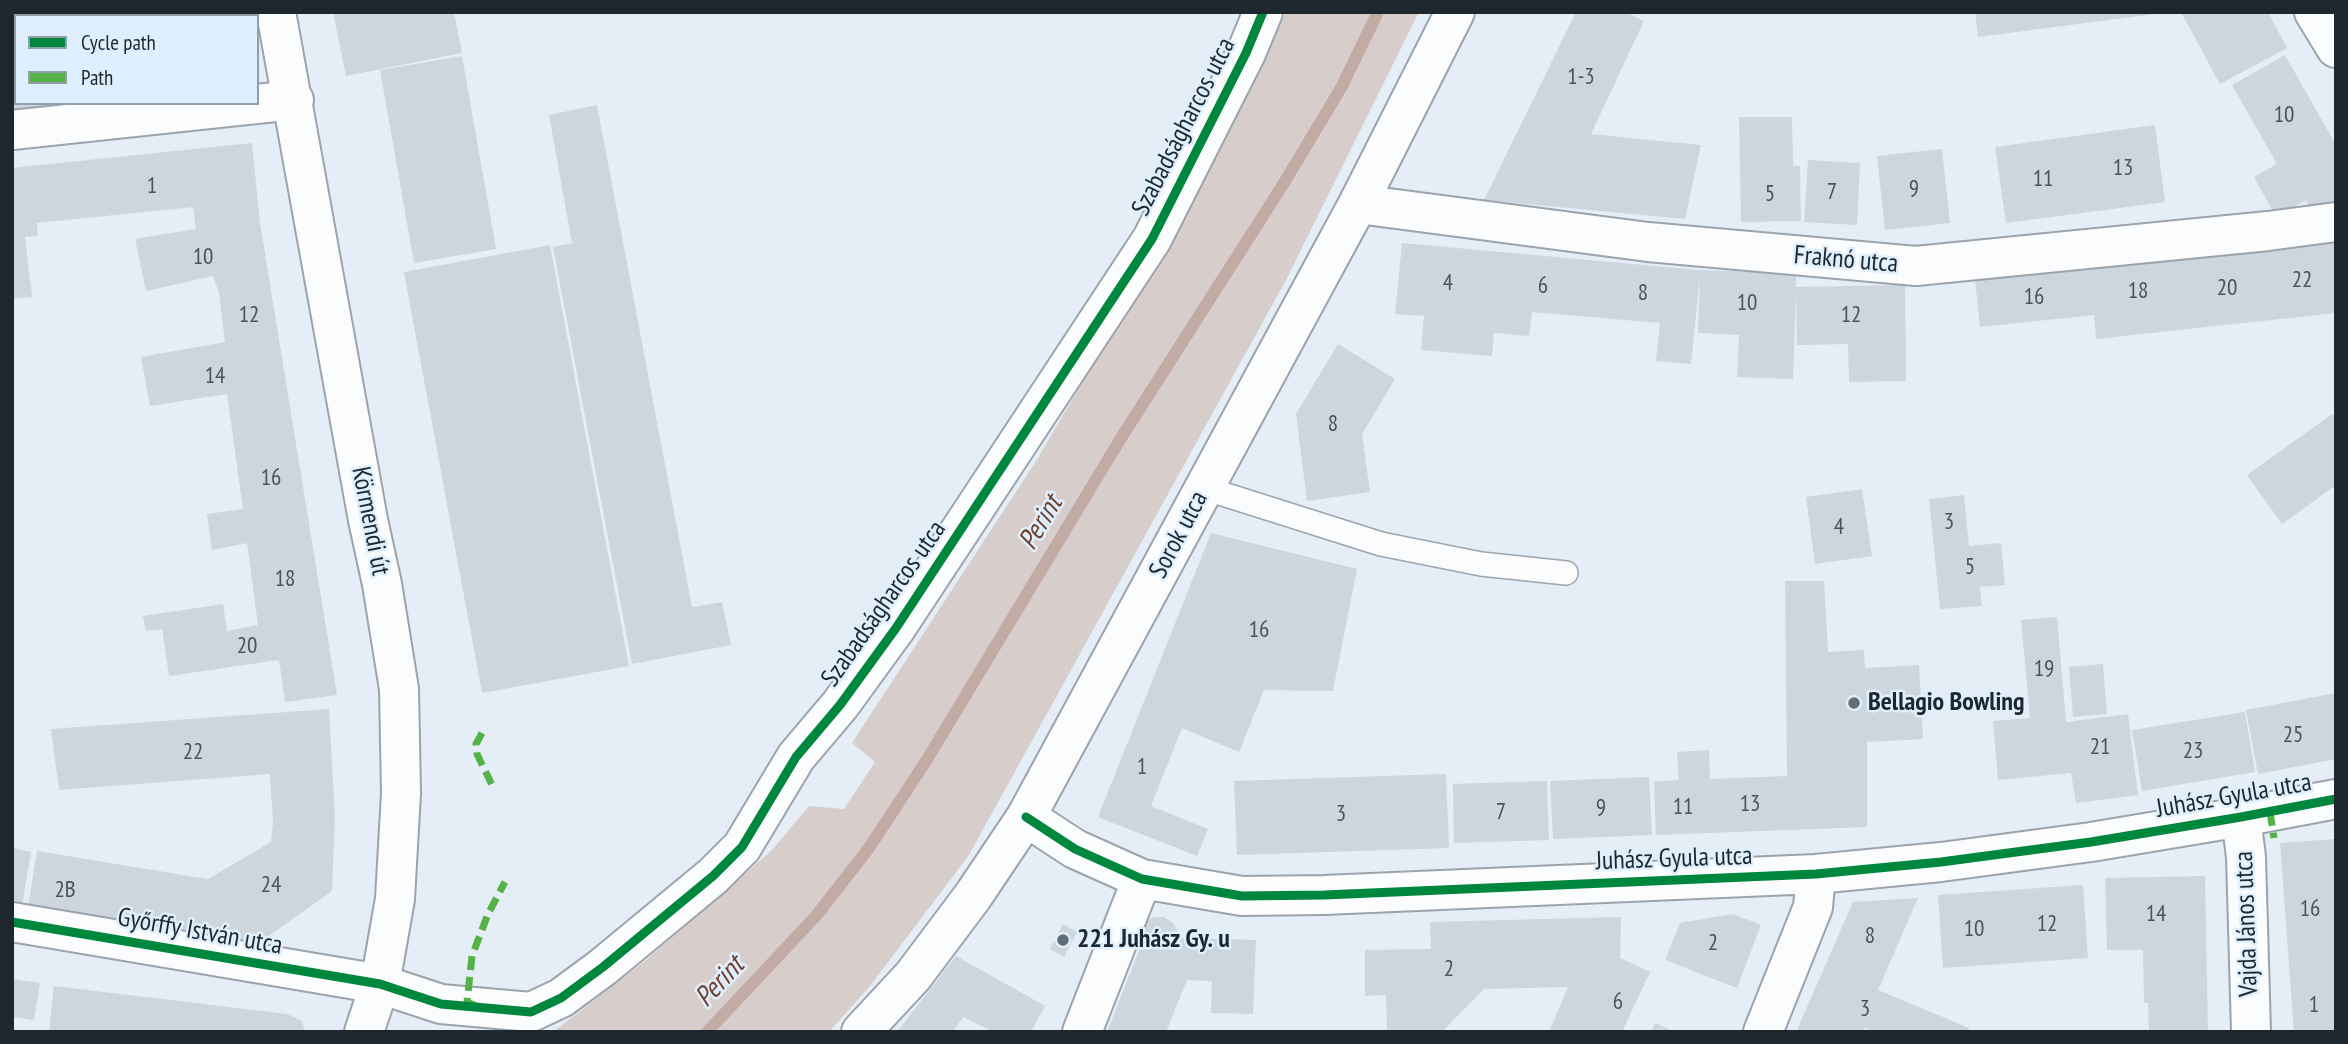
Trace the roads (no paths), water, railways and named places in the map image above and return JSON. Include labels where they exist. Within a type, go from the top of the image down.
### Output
[{"type":"street","name":"Körmendi út","points":[[276,12],[399,689],[401,793],[395,899],[380,984],[364,1032]]},
{"type":"street","name":"Szabadságharcos utca","points":[[380,984],[441,1004],[531,1012],[561,998],[603,967],[713,876],[742,847],[796,757],[840,705],[896,628],[1152,239],[1246,53],[1263,12]]},
{"type":"street","name":"Sorok utca","points":[[862,1032],[913,976],[980,886],[1026,817],[1357,204],[1455,12]]},
{"type":"street","points":[[2314,12],[2336,48]]},
{"type":"street","points":[[259,104],[294,100]]},
{"type":"street","points":[[12,130],[247,105]]},
{"type":"street","name":"Fraknó utca","points":[[1357,204],[1648,242],[1916,266],[2336,222]]},
{"type":"street","name":"Juhász Gyula utca","points":[[1026,817],[1075,849],[1142,879],[1242,896],[1816,874],[1941,862],[2091,842],[2336,799]]},
{"type":"street","name":"Vajda János utca","points":[[2241,817],[2246,857],[2251,1032]]},
{"type":"street","points":[[1763,1032],[1813,907],[1816,874]]},
{"type":"street","points":[[1082,1032],[1142,879]]},
{"type":"street","name":"Győrffy István utca","points":[[12,922],[380,984]]},
{"type":"lane","points":[[1204,488],[1381,544],[1481,564],[1566,573]]},
{"type":"waterway","name":"Perint","points":[[707,1032],[816,916],[869,848],[926,761],[1121,438],[1284,183],[1341,88],[1378,12]]},
{"type":"place","name":"Bellagio Bowling","points":[[1854,703]]},
{"type":"place","name":"221 Juhász Gy. u","points":[[1063,940]]}]
